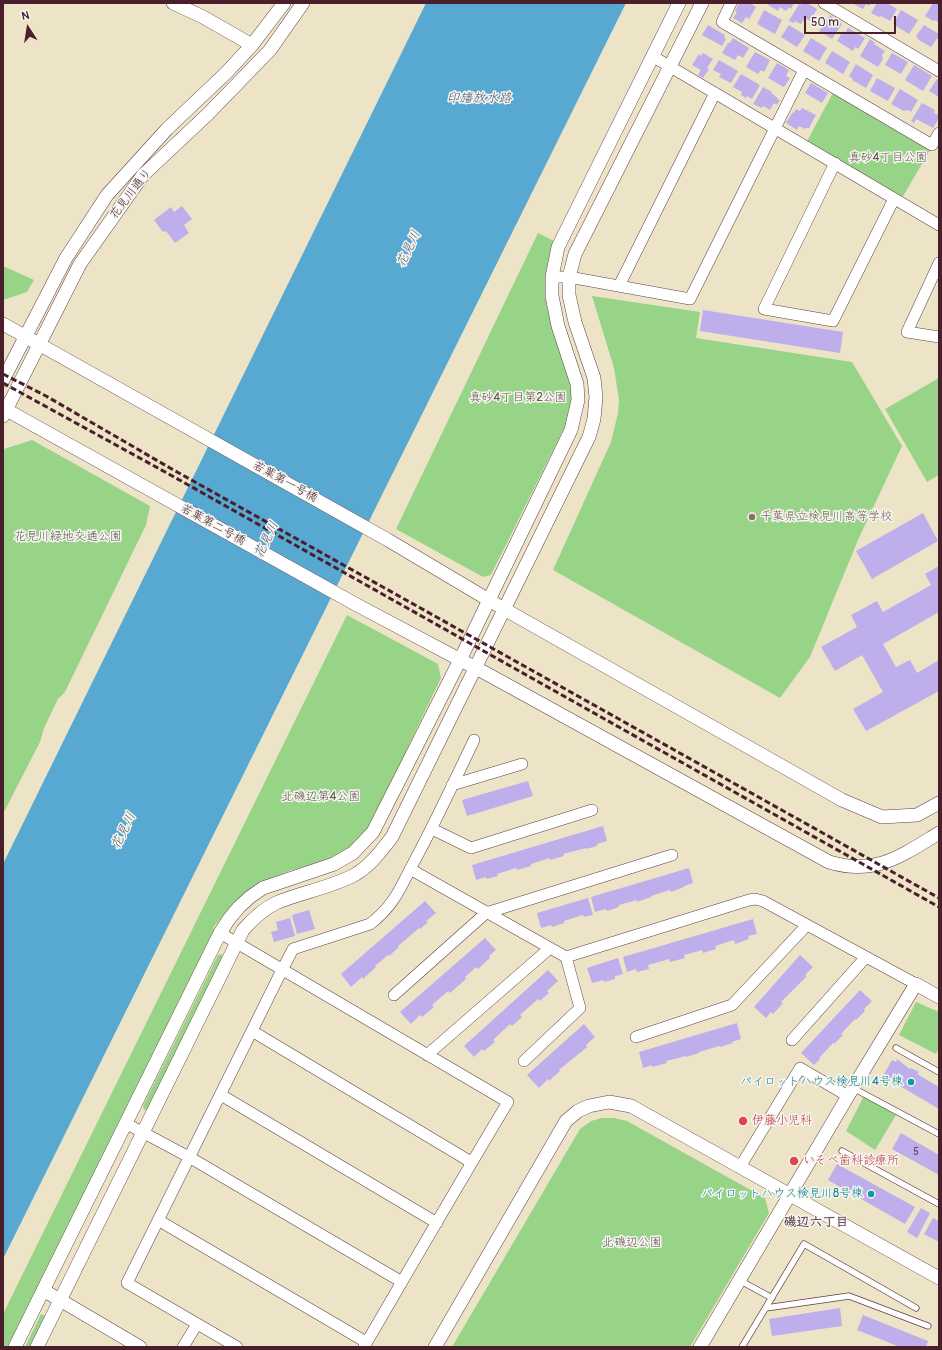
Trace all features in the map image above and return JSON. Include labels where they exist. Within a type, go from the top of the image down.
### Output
[{"type":"street","points":[[173,3],[203,17]]},
{"type":"street","points":[[182,3],[203,17],[252,45]]},
{"type":"street","name":"花見川通り","points":[[3,380],[66,258],[106,195],[167,129],[227,72],[252,45],[284,3]]},
{"type":"street","name":"花見川通り","points":[[4,412],[80,264],[143,175],[208,114],[270,50],[303,3]]},
{"type":"street","points":[[15,1347],[127,1124],[220,933],[229,919],[239,907],[263,888],[334,864],[353,853],[373,832],[460,660],[571,430],[578,400],[576,384],[558,326],[552,296],[552,277],[558,247],[679,3]]},
{"type":"street","points":[[37,1347],[243,930],[253,919],[275,903],[356,874],[376,858],[392,837],[476,668],[589,437],[594,419],[596,397],[594,378],[575,322],[569,295],[569,277],[575,254],[702,3]]},
{"type":"street","points":[[731,3],[722,22],[932,145],[939,133]]},
{"type":"street","points":[[824,3],[939,71]]},
{"type":"street","points":[[652,56],[939,225]]},
{"type":"street","points":[[552,277],[569,277],[690,299],[804,70]]},
{"type":"street","points":[[619,286],[715,93]]},
{"type":"street","points":[[836,163],[764,309],[833,321],[894,199]]},
{"type":"street","points":[[939,263],[907,332],[939,337]]},
{"type":"street","name":"若葉第一号橋","points":[[3,324],[388,540],[504,609],[842,800],[882,817],[917,815],[939,803]]},
{"type":"street","name":"若葉第二号橋","points":[[4,412],[153,492],[357,605],[476,668],[828,862],[863,868],[879,864],[893,860],[939,833]]},
{"type":"street","points":[[236,1347],[127,1283],[293,949],[370,924],[392,903],[432,829],[474,740]]},
{"type":"street","points":[[452,785],[522,764]]},
{"type":"street","points":[[432,829],[471,848],[592,810]]},
{"type":"street","points":[[394,995],[486,912],[672,855]]},
{"type":"street","points":[[410,870],[566,957],[580,1008],[524,1061]]},
{"type":"street","points":[[566,957],[756,899],[763,901],[939,997]]},
{"type":"street","points":[[636,1037],[732,1005],[807,925]]},
{"type":"street","points":[[158,1220],[365,1345],[471,1162],[508,1102],[220,933]]},
{"type":"street","points":[[427,1055],[550,948]]},
{"type":"street","points":[[792,1040],[866,957]]},
{"type":"street","points":[[700,1347],[850,1092],[916,984]]},
{"type":"street","points":[[252,1031],[471,1162]]},
{"type":"street","points":[[740,1167],[800,1068],[850,1092]]},
{"type":"street","points":[[220,1095],[437,1223]]},
{"type":"street","points":[[435,1347],[566,1121],[578,1111],[589,1106],[609,1102],[631,1106],[939,1278]]},
{"type":"street","points":[[127,1124],[189,1157],[402,1282]]},
{"type":"street","points":[[43,1290],[140,1347]]},
{"type":"street","points":[[183,1347],[198,1324]]},
{"type":"lane","points":[[896,1048],[939,1072]]},
{"type":"lane","points":[[850,1092],[939,1134]]},
{"type":"lane","points":[[842,1151],[939,1204]]},
{"type":"lane","points":[[742,1347],[804,1244],[916,1308]]},
{"type":"lane","points":[[740,1280],[772,1298]]},
{"type":"lane","points":[[766,1308],[849,1296],[928,1326]]},
{"type":"green space","name":"真砂4丁目公園","points":[[833,93],[930,150],[902,198],[807,141]]},
{"type":"green space","name":"真砂4丁目第2公園","points":[[538,233],[554,241],[546,271],[545,295],[548,310],[569,375],[574,396],[570,416],[491,575],[483,577],[396,529]]},
{"type":"green space","points":[[3,266],[34,280],[27,292],[3,300]]},
{"type":"green space","points":[[592,296],[700,312],[696,338],[852,362],[902,446],[858,540],[810,657],[780,698],[553,570],[611,442],[618,413],[619,400],[614,368]]},
{"type":"green space","points":[[939,378],[939,475],[927,482],[885,409]]},
{"type":"green space","name":"花見川緑地交通公園","points":[[32,440],[150,506],[146,525],[65,692],[58,699],[44,728],[40,742],[3,814],[3,452],[4,449]]},
{"type":"green space","name":"北磯辺第4公園","points":[[347,615],[438,664],[441,678],[368,831],[352,847],[326,860],[289,871],[261,883],[235,901],[213,928],[216,933],[10,1347],[3,1347],[3,1314]]},
{"type":"green space","points":[[221,954],[223,957],[148,1109],[144,1110],[143,1106],[218,955]]},
{"type":"green space","points":[[916,1002],[939,1012],[939,1048],[936,1054],[899,1035]]},
{"type":"green space","points":[[864,1096],[896,1115],[875,1150],[846,1131]]},
{"type":"green space","name":"北磯辺公園","points":[[602,1118],[614,1118],[627,1121],[765,1198],[769,1213],[690,1347],[452,1347],[580,1129],[591,1121]]},
{"type":"green space","points":[[41,1314],[46,1316],[31,1347],[25,1347]]},
{"type":"water","name":"印旛放水路","points":[[426,3],[626,3],[3,1259],[3,864]]},
{"type":"building","points":[[739,3],[750,3],[756,7],[749,19],[746,17],[742,23],[733,18],[737,12],[735,11]]},
{"type":"building","points":[[769,3],[794,3],[791,9],[789,7],[786,11],[780,7],[778,11],[768,5]]},
{"type":"building","points":[[802,3],[807,3],[817,9],[810,21],[805,18],[801,24],[795,21],[794,23],[789,21],[799,4],[801,5]]},
{"type":"building","points":[[852,3],[871,3],[869,6],[866,4],[863,9]]},
{"type":"building","points":[[877,3],[887,3],[897,9],[890,21],[871,13]]},
{"type":"building","points":[[933,3],[939,3],[939,23],[925,16]]},
{"type":"building","points":[[764,10],[782,20],[775,34],[757,24]]},
{"type":"building","points":[[901,10],[918,20],[909,34],[893,24]]},
{"type":"building","points":[[830,15],[842,24],[832,39],[819,31]]},
{"type":"building","points":[[708,25],[725,35],[724,37],[726,39],[722,46],[702,35]]},
{"type":"building","points":[[789,25],[805,35],[797,47],[781,37]]},
{"type":"building","points":[[924,25],[939,34],[931,47],[919,40],[916,36]]},
{"type":"building","points":[[848,28],[865,38],[858,49],[855,47],[853,51],[837,41],[843,31],[845,33]]},
{"type":"building","points":[[733,38],[749,48],[743,58],[738,55],[735,60],[722,53]]},
{"type":"building","points":[[811,38],[827,48],[819,61],[803,51]]},
{"type":"building","points":[[870,39],[875,43],[874,44],[885,51],[882,55],[883,59],[878,67],[860,56]]},
{"type":"building","points":[[832,51],[850,62],[843,74],[825,63]]},
{"type":"building","points":[[755,52],[770,60],[764,72],[761,70],[758,74],[746,67]]},
{"type":"building","points":[[703,53],[713,59],[703,78],[698,75],[701,70],[692,65],[699,54],[701,56]]},
{"type":"building","points":[[892,53],[908,62],[901,74],[885,65]]},
{"type":"building","points":[[719,60],[738,71],[731,83],[719,77],[721,74],[713,70]]},
{"type":"building","points":[[777,63],[789,70],[786,76],[790,78],[784,87],[768,78]]},
{"type":"building","points":[[856,64],[873,75],[866,88],[852,80],[853,79],[849,76]]},
{"type":"building","points":[[914,65],[932,76],[923,91],[905,80]]},
{"type":"building","points":[[741,74],[760,85],[752,99],[741,95],[742,92],[733,87]]},
{"type":"building","points":[[877,78],[895,88],[888,101],[870,91]]},
{"type":"building","points":[[937,79],[939,80],[939,97],[929,91]]},
{"type":"building","points":[[811,83],[828,93],[822,103],[805,93]]},
{"type":"building","points":[[763,87],[772,92],[771,93],[778,98],[777,99],[780,100],[777,105],[774,103],[770,110],[763,106],[762,108],[753,104]]},
{"type":"building","points":[[900,89],[918,100],[911,112],[908,110],[904,111],[891,104]]},
{"type":"building","points":[[922,103],[935,110],[934,113],[939,115],[939,118],[933,128],[916,119],[914,123],[911,121]]},
{"type":"building","points":[[802,108],[816,115],[809,128],[805,129],[799,126],[797,130],[786,123],[796,109],[800,111]]},
{"type":"building","points":[[182,206],[192,219],[184,225],[189,233],[175,243],[166,231],[163,232],[154,220],[171,207],[174,212]]},
{"type":"building","points":[[703,310],[843,332],[840,353],[700,331]]},
{"type":"building","points":[[923,513],[938,541],[872,579],[856,551]]},
{"type":"building","points":[[939,566],[939,612],[883,644],[896,667],[910,660],[917,673],[939,660],[939,691],[866,731],[853,709],[883,692],[862,655],[835,671],[821,647],[857,627],[851,615],[877,601],[883,612],[931,585],[925,574]]},
{"type":"building","points":[[528,781],[533,796],[467,816],[462,800]]},
{"type":"building","points":[[603,826],[607,841],[597,844],[597,846],[563,854],[564,856],[550,860],[550,858],[517,870],[516,868],[497,874],[498,876],[476,880],[472,865]]},
{"type":"building","points":[[689,868],[693,883],[671,892],[670,890],[637,902],[637,900],[619,905],[619,907],[607,911],[606,909],[595,912],[591,897]]},
{"type":"building","points":[[588,898],[593,915],[584,917],[583,915],[564,921],[564,923],[552,927],[551,925],[541,928],[537,913]]},
{"type":"building","points":[[425,901],[436,913],[426,921],[428,922],[420,929],[419,928],[398,946],[399,947],[389,956],[388,955],[375,966],[376,967],[363,979],[362,977],[351,987],[341,974]]},
{"type":"building","points":[[309,910],[315,929],[297,934],[292,915]]},
{"type":"building","points":[[290,918],[295,936],[274,942],[271,932],[278,930],[276,922]]},
{"type":"building","points":[[753,919],[757,934],[748,936],[749,939],[735,944],[734,940],[715,946],[716,949],[703,953],[702,950],[684,955],[685,958],[670,962],[669,959],[648,965],[649,969],[637,972],[636,969],[627,972],[623,957]]},
{"type":"building","points":[[485,938],[496,950],[489,956],[490,958],[478,969],[476,967],[465,977],[466,979],[450,993],[448,991],[432,1005],[434,1007],[422,1017],[420,1015],[411,1024],[400,1012]]},
{"type":"building","points":[[800,955],[813,967],[805,975],[807,976],[781,1002],[783,1003],[773,1014],[771,1012],[766,1018],[754,1007]]},
{"type":"building","points":[[618,958],[623,974],[615,976],[615,979],[592,983],[587,968]]},
{"type":"building","points":[[548,970],[558,981],[547,991],[549,993],[540,1001],[538,999],[520,1015],[522,1017],[512,1026],[510,1024],[493,1040],[495,1042],[484,1051],[482,1049],[474,1057],[464,1046]]},
{"type":"building","points":[[860,990],[872,1001],[864,1009],[865,1011],[856,1020],[855,1019],[841,1034],[843,1035],[834,1044],[833,1043],[814,1065],[801,1053]]},
{"type":"building","points":[[737,1023],[741,1039],[732,1042],[733,1043],[686,1057],[666,1061],[667,1063],[643,1068],[639,1052]]},
{"type":"building","points":[[584,1024],[595,1037],[586,1045],[587,1047],[539,1088],[527,1075]]},
{"type":"building","name":"パイロットハウス検見川4号棟","points":[[897,1059],[910,1069],[911,1068],[919,1072],[917,1074],[939,1087],[939,1109],[883,1076],[892,1060],[896,1062]]},
{"type":"building","points":[[901,1133],[939,1155],[939,1175],[892,1149]]},
{"type":"building","name":"パイロットハウス検見川8号棟","points":[[837,1164],[915,1207],[905,1224],[828,1180]]},
{"type":"building","points":[[921,1208],[930,1213],[917,1238],[907,1232]]},
{"type":"building","points":[[933,1218],[939,1221],[939,1242],[924,1234]]},
{"type":"building","points":[[840,1308],[842,1326],[772,1336],[769,1319]]},
{"type":"building","points":[[863,1315],[928,1341],[926,1347],[900,1347],[857,1330]]},
{"type":"railway","points":[[3,374],[46,396],[170,468],[939,898]]},
{"type":"railway","points":[[3,383],[167,473],[939,907]]},
{"type":"place","name":"千葉県立検見川高等学校","points":[[752,517]]},
{"type":"place","name":"パイロットハウス検見川4号棟","points":[[911,1082]]},
{"type":"place","name":"伊藤小児科","points":[[743,1121]]},
{"type":"place","name":"いそべ歯科診療所","points":[[794,1161]]},
{"type":"place","name":"パイロットハウス検見川8号棟","points":[[871,1194]]},
{"type":"district","name":"磯辺六丁目","points":[[816,1223]]},
{"type":"water label","name":"花見川","points":[[409,249]]},
{"type":"water label","name":"花見川","points":[[267,540]]},
{"type":"water label","name":"花見川","points":[[124,831]]}]
